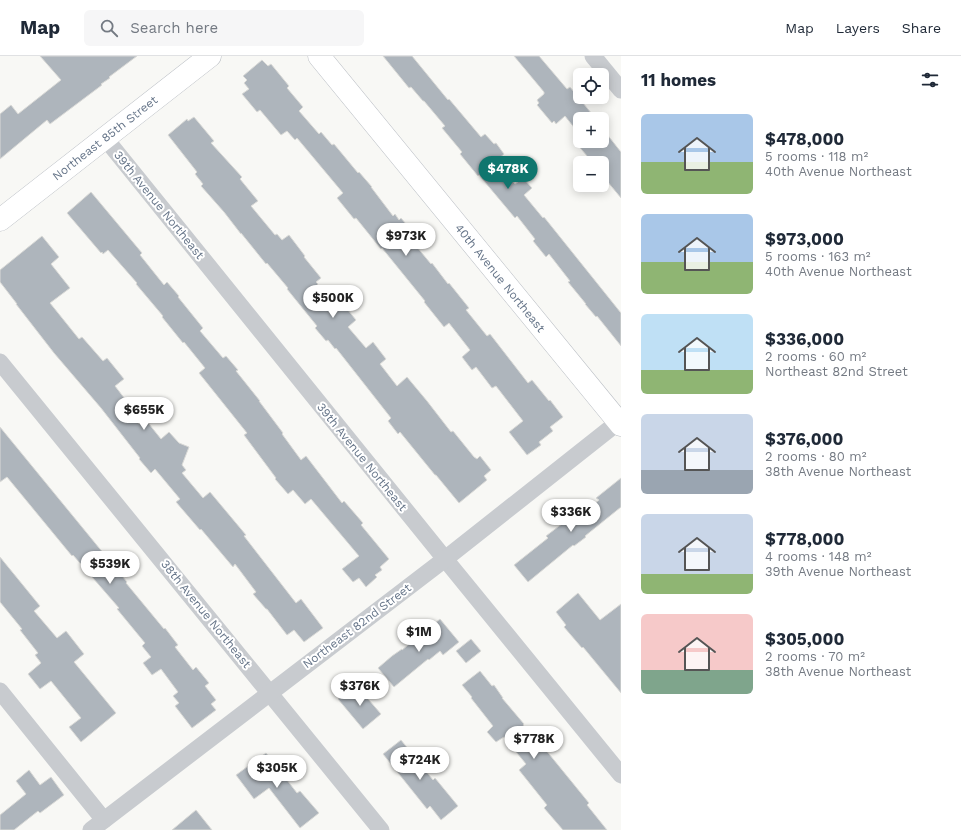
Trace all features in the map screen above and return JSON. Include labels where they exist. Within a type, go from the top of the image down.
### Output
[{"type":"street","name":"Northeast 85th Street","points":[[0,220],[210,56]]},
{"type":"street","name":"40th Avenue Northeast","points":[[319,56],[620,422]]},
{"type":"street","points":[[593,56],[621,90]]},
{"type":"street","name":"39th Avenue Northeast","points":[[105,138],[621,775]]},
{"type":"street","name":"38th Avenue Northeast","points":[[0,362],[381,830]]},
{"type":"street","name":"Northeast 82nd Street","points":[[98,825],[445,559],[620,422]]},
{"type":"street","points":[[0,691],[98,825]]},
{"type":"building","points":[[40,56],[137,56],[109,77],[110,78],[101,84],[102,85],[50,124],[47,120],[0,159],[0,114],[11,105],[18,114],[61,80]]},
{"type":"building","points":[[383,56],[412,56],[481,137],[485,134],[494,144],[496,143],[504,154],[497,161],[515,184],[523,178],[532,188],[524,195],[543,218],[544,217],[621,313],[621,346],[597,316],[596,317],[585,304],[568,282],[570,281],[549,254],[546,257],[533,241],[535,239],[517,216],[515,218],[460,154],[462,152],[442,128],[445,126],[411,87],[409,88]]},
{"type":"building","points":[[514,56],[539,56],[567,89],[570,87],[573,91],[573,104],[584,104],[590,112],[573,112],[573,126],[565,116],[556,124],[554,121],[552,123],[537,105],[539,103],[537,100],[544,94],[544,92]]},
{"type":"building","points":[[262,60],[268,66],[271,64],[289,86],[287,88],[303,107],[299,111],[319,134],[321,132],[332,145],[334,144],[358,173],[359,172],[372,187],[393,216],[395,214],[399,220],[401,218],[410,229],[408,231],[410,233],[407,235],[469,308],[466,310],[487,336],[490,334],[528,383],[532,380],[563,417],[550,427],[553,431],[539,442],[541,445],[527,455],[509,432],[523,421],[496,386],[492,388],[476,367],[472,370],[462,357],[470,350],[449,323],[444,327],[382,248],[381,249],[356,218],[354,219],[337,198],[343,193],[297,138],[295,140],[287,131],[281,135],[260,110],[257,112],[242,94],[249,89],[244,83],[247,80],[243,76]]},
{"type":"building","points":[[194,117],[214,141],[211,143],[242,177],[240,179],[258,201],[251,206],[275,235],[277,234],[282,240],[289,235],[321,278],[316,282],[318,284],[314,288],[333,312],[343,304],[356,320],[348,327],[366,348],[373,342],[386,359],[380,364],[397,386],[407,377],[451,432],[453,431],[474,457],[477,459],[480,456],[491,470],[484,476],[487,480],[459,503],[400,432],[398,434],[388,421],[391,418],[336,348],[335,349],[328,340],[326,341],[315,328],[317,326],[287,289],[288,288],[201,186],[203,184],[195,174],[197,172],[168,135],[187,119],[188,121]]},
{"type":"building","points":[[609,137],[621,152],[621,198],[609,183],[609,156],[587,156],[580,148],[609,148]]},
{"type":"building","points":[[91,192],[142,253],[140,255],[164,285],[167,282],[179,296],[178,297],[203,328],[200,331],[223,358],[226,356],[238,370],[236,371],[260,401],[301,460],[306,456],[342,503],[344,501],[363,523],[361,525],[389,559],[380,567],[382,570],[375,575],[377,577],[366,587],[359,578],[353,582],[342,569],[359,556],[311,499],[305,504],[293,490],[288,494],[275,479],[276,478],[244,435],[247,433],[199,373],[205,368],[162,317],[163,316],[136,284],[137,283],[108,250],[103,254],[102,252],[101,253],[67,213]]},
{"type":"building","points":[[42,236],[59,257],[51,264],[70,288],[50,303],[79,339],[82,337],[103,361],[107,358],[124,379],[115,386],[125,399],[121,402],[139,424],[145,419],[161,439],[169,432],[179,443],[189,447],[182,465],[186,470],[182,473],[203,498],[210,492],[246,535],[244,536],[296,603],[301,599],[323,628],[304,642],[294,630],[287,635],[267,609],[253,594],[256,592],[235,564],[233,567],[176,502],[180,499],[155,469],[151,473],[139,459],[140,458],[101,408],[54,353],[0,282],[0,270]]},
{"type":"building","points":[[0,427],[127,582],[126,583],[164,629],[165,628],[178,645],[175,647],[193,670],[196,667],[209,683],[205,686],[216,700],[211,704],[216,710],[192,728],[175,706],[179,703],[173,696],[178,692],[161,669],[152,675],[143,663],[151,657],[142,646],[145,643],[117,609],[119,608],[73,555],[72,556],[7,477],[0,482]]},
{"type":"building","points":[[621,478],[621,507],[585,536],[586,537],[574,546],[573,545],[528,582],[514,565],[548,538],[546,536],[571,517],[574,521],[599,500],[596,498]]},
{"type":"building","points":[[0,557],[40,606],[34,611],[57,638],[66,631],[84,654],[74,662],[116,713],[81,742],[69,727],[81,718],[51,681],[40,689],[28,674],[41,663],[35,655],[38,653],[20,630],[22,629],[0,602]]},
{"type":"building","points":[[578,593],[600,620],[621,604],[621,693],[583,647],[582,648],[564,627],[566,625],[556,612]]},
{"type":"building","points":[[440,619],[459,642],[443,655],[440,651],[429,660],[428,659],[394,687],[378,668]]},
{"type":"building","points":[[471,639],[481,651],[466,663],[456,651]]},
{"type":"building","points":[[480,671],[492,686],[494,685],[502,698],[543,750],[545,749],[589,803],[587,805],[607,830],[563,830],[544,808],[547,805],[519,770],[526,764],[504,737],[496,742],[487,732],[493,726],[462,685]]},
{"type":"building","points":[[356,685],[381,714],[363,729],[338,699]]},
{"type":"building","points":[[401,740],[433,780],[435,778],[458,806],[441,820],[430,806],[427,809],[383,754]]},
{"type":"building","points":[[266,753],[297,793],[300,791],[319,813],[300,828],[269,788],[254,799],[236,775]]},
{"type":"building","points":[[29,770],[40,785],[51,777],[64,795],[40,813],[38,811],[14,830],[0,830],[0,815],[26,794],[16,781]]},
{"type":"building","points":[[196,810],[212,830],[172,830]]}]
